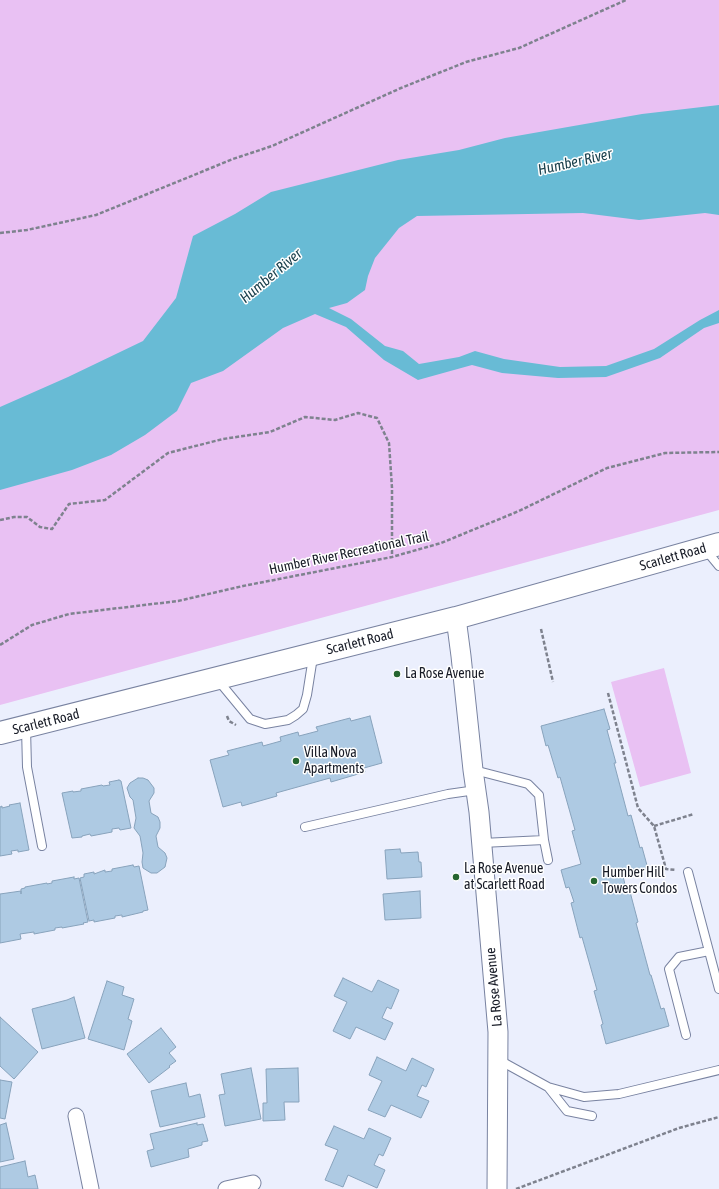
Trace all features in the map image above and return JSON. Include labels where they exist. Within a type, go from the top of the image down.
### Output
[{"type":"main road","name":"Scarlett Road","points":[[0,733],[456,618],[712,546]]},
{"type":"street","name":"La Rose Avenue","points":[[456,618],[482,843],[498,1032],[497,1189]]},
{"type":"street","points":[[76,1116],[91,1189]]},
{"type":"street","points":[[226,1189],[253,1183]]},
{"type":"lane","points":[[712,546],[719,566]]},
{"type":"lane","points":[[217,678],[250,719],[265,724],[288,720],[303,709],[307,695],[313,654]]},
{"type":"lane","points":[[26,727],[26,767],[42,846]]},
{"type":"lane","points":[[473,770],[528,784],[539,795],[544,840],[548,860]]},
{"type":"lane","points":[[305,827],[448,794],[476,790]]},
{"type":"lane","points":[[482,843],[544,840]]},
{"type":"lane","points":[[688,872],[719,989]]},
{"type":"lane","points":[[686,1035],[669,969],[678,957],[709,951]]},
{"type":"lane","points":[[498,1060],[548,1087],[584,1097],[620,1094],[719,1070]]},
{"type":"lane","points":[[548,1087],[567,1112],[592,1116]]},
{"type":"path","points":[[0,233],[27,230],[96,215],[233,159],[272,146],[408,85],[466,62],[519,48],[626,0]]},
{"type":"path","points":[[0,520],[14,517],[27,517],[40,527],[52,529],[69,504],[105,500],[168,453],[223,439],[270,432],[305,417],[335,420],[358,413],[376,418],[389,443],[392,488],[392,557]]},
{"type":"path","name":"Humber River Recreational Trail","points":[[0,646],[32,625],[69,614],[178,601],[243,586],[392,557],[441,543],[519,511],[607,468],[665,453],[719,452]]},
{"type":"path","points":[[541,629],[553,682]]},
{"type":"path","points":[[608,692],[638,808],[654,826],[666,869],[688,872]]},
{"type":"path","points":[[654,826],[694,814]]},
{"type":"path","points":[[516,1189],[679,1128],[719,1117]]},
{"type":"shaded area","points":[[0,0],[719,0],[719,510],[0,705]]},
{"type":"shaded area","points":[[664,668],[691,773],[640,787],[611,682]]},
{"type":"water","name":"Humber River","points":[[719,105],[719,215],[705,213],[639,220],[583,213],[417,216],[399,228],[375,258],[368,276],[365,290],[347,303],[329,308],[351,319],[385,346],[403,351],[419,364],[459,357],[475,351],[504,359],[560,367],[606,366],[654,349],[700,320],[719,310],[719,323],[704,328],[660,358],[606,377],[558,378],[502,373],[472,365],[418,380],[384,360],[346,327],[315,314],[283,328],[223,371],[191,383],[177,411],[145,435],[111,455],[72,470],[0,490],[0,407],[68,377],[143,341],[176,298],[193,236],[235,214],[271,192],[398,160],[459,150],[505,138],[642,114]]},
{"type":"building","name":"Humber Hill Towers Condos","points":[[604,709],[610,729],[607,730],[616,763],[614,763],[628,816],[631,815],[640,848],[642,847],[648,869],[623,876],[626,889],[629,888],[638,922],[636,923],[650,975],[661,1009],[664,1008],[669,1026],[606,1044],[601,1025],[603,1024],[594,991],[597,990],[582,937],[580,938],[571,903],[574,902],[569,887],[566,888],[561,870],[581,864],[572,831],[575,830],[560,777],[558,778],[548,745],[546,746],[541,726]]},
{"type":"building","name":"Villa Nova Apartments","points":[[370,716],[382,763],[364,768],[365,772],[331,782],[330,778],[276,793],[277,796],[242,806],[241,802],[223,807],[210,760],[229,755],[227,751],[262,742],[263,746],[281,741],[280,737],[298,732],[299,736],[318,731],[316,727],[350,718],[351,721]]},
{"type":"building","points":[[138,778],[148,780],[154,788],[154,793],[149,801],[151,813],[158,817],[160,822],[160,828],[156,836],[158,847],[165,853],[167,858],[165,867],[157,873],[151,873],[143,868],[143,853],[140,836],[134,828],[136,818],[133,800],[130,797],[127,788],[130,783]]},
{"type":"building","points":[[121,781],[131,828],[120,830],[119,828],[112,829],[112,832],[91,836],[90,834],[72,838],[62,793],[81,791],[81,789],[102,785],[110,785],[109,782]]},
{"type":"building","points":[[20,803],[29,850],[18,852],[18,850],[11,851],[12,854],[0,856],[0,807],[2,806],[2,808]]},
{"type":"building","points":[[400,849],[401,853],[418,852],[419,862],[421,862],[422,877],[387,879],[385,850]]},
{"type":"building","points":[[133,865],[134,867],[139,866],[148,910],[122,917],[122,915],[115,916],[115,918],[94,922],[94,920],[89,921],[80,878],[84,877],[84,874],[94,872],[94,874],[105,870],[105,872],[112,871],[112,869]]},
{"type":"building","points":[[74,877],[74,879],[79,878],[88,922],[62,928],[55,928],[55,930],[34,934],[34,932],[20,934],[21,939],[0,943],[0,894],[21,891],[21,889],[25,887],[52,883],[52,881]]},
{"type":"building","points":[[420,891],[421,918],[385,920],[383,894]]},
{"type":"building","points":[[343,978],[372,992],[378,980],[399,990],[391,1009],[387,1007],[382,1018],[393,1023],[385,1040],[356,1027],[350,1039],[333,1031],[347,1002],[334,996]]},
{"type":"building","points":[[107,981],[124,987],[122,995],[134,999],[128,1019],[132,1021],[124,1050],[88,1039]]},
{"type":"building","points":[[74,997],[85,1038],[42,1049],[32,1009]]},
{"type":"building","points":[[0,1017],[38,1052],[14,1079],[0,1066]]},
{"type":"building","points":[[161,1028],[176,1047],[169,1053],[176,1061],[149,1083],[127,1054]]},
{"type":"building","points":[[377,1057],[406,1071],[412,1058],[434,1069],[426,1087],[422,1085],[417,1096],[429,1101],[421,1118],[391,1105],[385,1117],[368,1110],[382,1081],[369,1075]]},
{"type":"building","points":[[251,1068],[261,1119],[225,1126],[219,1095],[225,1094],[221,1074]]},
{"type":"building","points":[[298,1068],[299,1102],[284,1102],[285,1120],[263,1121],[263,1103],[267,1103],[266,1069]]},
{"type":"building","points":[[0,1080],[12,1082],[5,1119],[0,1118]]},
{"type":"building","points":[[186,1083],[189,1097],[200,1094],[205,1117],[160,1127],[151,1091]]},
{"type":"building","points":[[6,1123],[14,1159],[0,1162],[0,1125]]},
{"type":"building","points":[[197,1123],[197,1125],[203,1124],[208,1141],[202,1142],[202,1145],[188,1149],[189,1157],[151,1167],[147,1151],[154,1149],[150,1134]]},
{"type":"building","points":[[334,1126],[364,1139],[369,1128],[391,1138],[383,1156],[379,1154],[374,1165],[385,1170],[377,1188],[348,1175],[343,1187],[325,1180],[338,1150],[325,1145]]},
{"type":"building","points":[[25,1161],[28,1177],[35,1175],[38,1189],[0,1189],[0,1167]]},
{"type":"place","name":"La Rose Avenue","points":[[397,674]]},
{"type":"place","name":"Villa Nova Apartments","points":[[296,761]]},
{"type":"place","name":"La Rose Avenue at Scarlett Road","points":[[456,877]]},
{"type":"place","name":"Humber Hill Towers Condos","points":[[594,881]]}]
